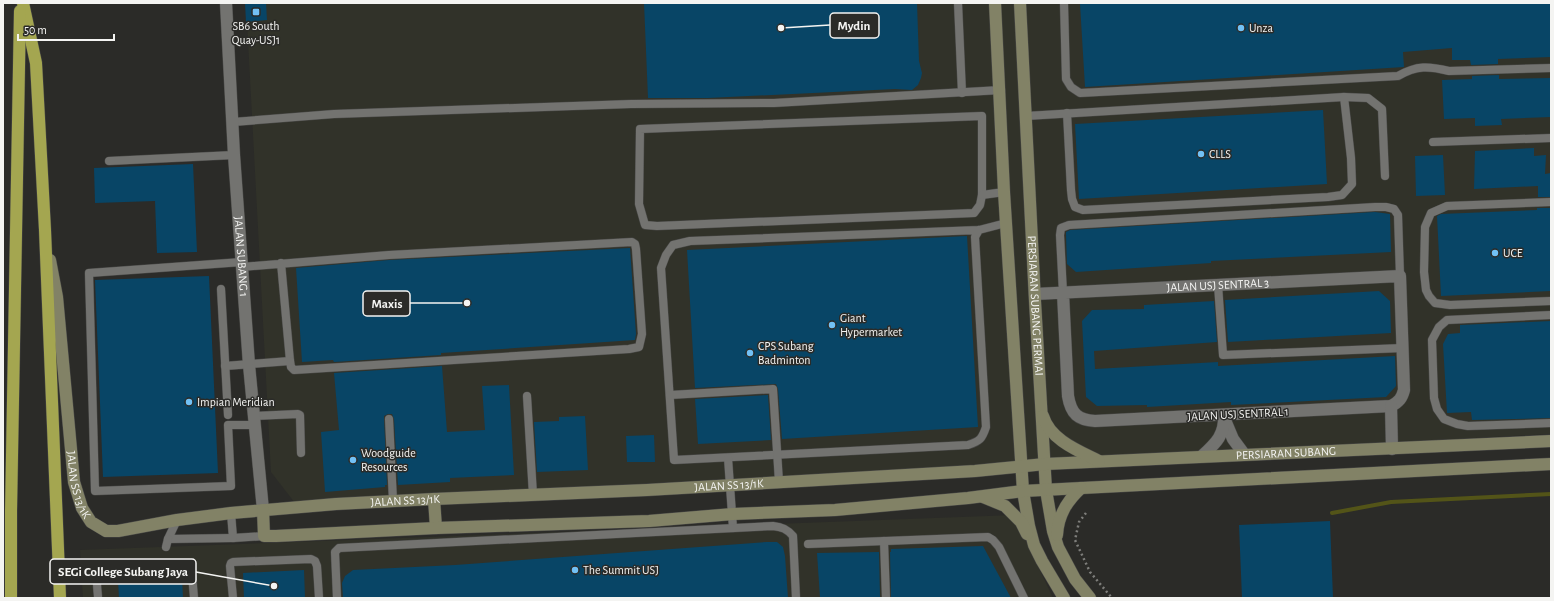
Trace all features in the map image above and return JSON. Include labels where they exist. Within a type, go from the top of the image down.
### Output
[{"type":"highway","points":[[22,3],[36,63],[45,230],[60,598]]},
{"type":"highway","points":[[11,598],[11,503],[22,3]]},
{"type":"street","name":"JALAN SUBANG 1","points":[[226,3],[234,155],[253,420],[263,510]]},
{"type":"street","name":"PERSIARAN SUBANG PERMAI","points":[[995,3],[1001,90],[1004,192],[1023,491],[1034,545],[1064,598]]},
{"type":"street","name":"PERSIARAN SUBANG PERMAI","points":[[1020,3],[1034,294],[1046,490],[1052,525],[1057,543],[1075,579],[1090,598]]},
{"type":"street","name":"JALAN SS 13/1K","points":[[45,230],[56,297],[74,482],[82,508],[91,522],[106,531],[118,531],[177,520],[263,510],[434,499],[730,485],[975,471],[1022,466]]},
{"type":"street","name":"JALAN USJ SENTRAL 3","points":[[1034,294],[1400,276]]},
{"type":"street","points":[[1392,449],[1391,406],[1398,403],[1404,390],[1400,276]]},
{"type":"street","name":"JALAN USJ SENTRAL 1","points":[[1063,293],[1068,396],[1070,404],[1078,417],[1085,421],[1095,422],[1391,406]]},
{"type":"street","points":[[1041,408],[1044,420],[1052,432],[1075,449],[1100,462]]},
{"type":"street","points":[[1224,415],[1229,432],[1235,443],[1244,454]]},
{"type":"street","points":[[1202,456],[1214,444],[1222,432],[1224,427],[1224,415]]},
{"type":"street","name":"PERSIARAN SUBANG","points":[[1022,466],[1244,454],[1392,449],[1551,441]]},
{"type":"street","name":"PERSIARAN SUBANG","points":[[1023,491],[1551,464]]},
{"type":"street","points":[[1057,543],[1057,529],[1065,506],[1071,497],[1081,488]]},
{"type":"street","points":[[263,510],[264,536],[436,528],[648,521],[733,514],[835,510],[1023,491]]},
{"type":"street","points":[[981,496],[1005,506],[1021,522],[1034,545]]},
{"type":"street","points":[[434,499],[436,528]]},
{"type":"lane","points":[[958,3],[962,93]]},
{"type":"lane","points":[[1064,3],[1066,79],[1071,87],[1080,93],[1398,76],[1414,68],[1437,68],[1449,71],[1551,68]]},
{"type":"lane","points":[[233,122],[334,114],[631,104],[774,103],[1001,90]]},
{"type":"lane","points":[[1026,116],[1344,97],[1368,98],[1382,109],[1385,176]]},
{"type":"lane","points":[[1067,113],[1072,199],[1075,207],[1083,210],[1328,197],[1342,194],[1352,184],[1351,158],[1344,97]]},
{"type":"lane","points":[[982,116],[982,195],[980,205],[974,213],[658,226],[645,225],[639,204],[640,129],[982,116]]},
{"type":"lane","points":[[1433,142],[1551,138]]},
{"type":"lane","points":[[109,161],[234,155]]},
{"type":"lane","points":[[982,195],[1004,192]]},
{"type":"lane","points":[[1551,202],[1448,206],[1431,214],[1425,227],[1424,272],[1426,290],[1435,303],[1450,305],[1551,301]]},
{"type":"lane","points":[[1063,293],[1060,235],[1061,228],[1069,225],[1375,207],[1394,209],[1398,215],[1400,276]]},
{"type":"lane","points":[[979,230],[975,237],[986,427],[983,438],[968,445],[674,460],[661,268],[666,255],[673,245],[690,241],[979,230],[1006,223]]},
{"type":"lane","points":[[281,263],[290,361],[291,367],[294,370],[514,357],[639,347],[642,334],[636,249],[635,244],[632,242],[620,242],[500,250],[389,255],[281,263],[89,273],[95,490],[231,486],[228,425],[253,420],[298,414],[300,415],[302,453]]},
{"type":"lane","points":[[1218,285],[1223,355],[1403,348]]},
{"type":"lane","points":[[220,289],[228,415]]},
{"type":"lane","points":[[1551,315],[1447,320],[1439,327],[1432,340],[1434,398],[1437,409],[1444,419],[1468,426],[1551,423]]},
{"type":"lane","points":[[225,366],[290,361]]},
{"type":"lane","points":[[670,395],[773,389],[779,482]]},
{"type":"lane","points":[[527,396],[533,495]]},
{"type":"lane","points":[[389,419],[393,502]]},
{"type":"lane","points":[[728,458],[733,528]]},
{"type":"lane","points":[[231,513],[233,538]]},
{"type":"lane","points":[[177,520],[167,543],[264,536]]},
{"type":"lane","points":[[337,598],[335,552],[339,548],[773,526],[788,531],[793,536],[796,598]]},
{"type":"lane","points":[[436,528],[437,544]]},
{"type":"lane","points":[[808,544],[988,537],[999,547],[1024,598]]},
{"type":"lane","points":[[884,541],[886,598]]},
{"type":"lane","points":[[233,598],[230,566],[233,562],[311,559],[315,561],[317,566],[319,598]]},
{"type":"lane","points":[[98,598],[97,578],[98,574],[102,572],[183,566],[190,568],[194,598]]},
{"type":"path","points":[[1086,513],[1079,522],[1075,540],[1090,572],[1112,598]]},
{"type":"shaded area","points":[[246,3],[1551,3],[1551,434],[295,503],[271,472]]},
{"type":"shaded area","points":[[1014,515],[1053,598],[83,598],[80,550]]},
{"type":"building","name":"SB6 South Quay-USJ1","points":[[245,3],[266,3],[267,20],[246,22]]},
{"type":"building","points":[[644,3],[917,3],[919,61],[922,73],[921,78],[918,85],[912,90],[895,89],[708,98],[648,98]]},
{"type":"building","name":"Unza","points":[[1551,3],[1551,57],[1498,59],[1498,64],[1471,65],[1470,60],[1452,60],[1452,48],[1403,52],[1404,67],[1085,87],[1080,4]]},
{"type":"building","points":[[1499,75],[1499,79],[1551,78],[1551,117],[1501,119],[1502,125],[1475,126],[1475,118],[1444,119],[1442,80],[1472,79],[1472,76]]},
{"type":"building","name":"CLLS","points":[[1323,110],[1327,184],[1079,199],[1075,124]]},
{"type":"building","points":[[1534,148],[1534,156],[1546,155],[1545,174],[1551,173],[1551,197],[1538,197],[1538,186],[1474,189],[1475,151]]},
{"type":"building","points":[[1443,155],[1445,195],[1416,196],[1415,156]]},
{"type":"building","points":[[193,164],[197,252],[157,253],[155,201],[95,203],[94,168]]},
{"type":"building","name":"UCE","points":[[1537,208],[1551,208],[1551,291],[1441,296],[1437,216],[1441,214],[1537,210]]},
{"type":"building","points":[[1375,212],[1390,214],[1391,252],[1211,261],[1211,263],[1076,272],[1067,264],[1066,232],[1070,230]]},
{"type":"building","name":"Giant Hypermarket","points":[[967,236],[978,427],[782,439],[778,389],[776,384],[695,388],[687,250]]},
{"type":"building","points":[[630,248],[636,334],[635,340],[441,353],[441,355],[334,362],[333,360],[302,362],[296,268],[389,260]]},
{"type":"building","points":[[209,276],[218,473],[103,477],[95,280]]},
{"type":"building","points":[[1379,291],[1390,301],[1391,333],[1228,342],[1225,300]]},
{"type":"building","points":[[1214,301],[1217,342],[1094,351],[1095,369],[1218,362],[1218,366],[1395,356],[1396,386],[1386,397],[1231,405],[1231,402],[1147,407],[1147,405],[1097,406],[1086,397],[1082,321],[1092,310],[1144,309],[1144,305]]},
{"type":"building","points":[[1551,321],[1551,418],[1472,420],[1471,412],[1447,413],[1443,344],[1448,334],[1460,333],[1460,325]]},
{"type":"building","points":[[442,366],[447,432],[485,430],[482,386],[509,385],[514,475],[450,478],[450,482],[398,485],[394,419],[392,414],[388,414],[384,416],[387,485],[385,485],[385,487],[325,492],[321,432],[339,430],[334,373]]},
{"type":"building","points":[[768,395],[771,440],[698,444],[695,399]]},
{"type":"building","points":[[585,416],[588,470],[537,472],[534,422],[559,421],[559,417]]},
{"type":"building","points":[[654,435],[655,462],[627,462],[626,436]]},
{"type":"building","points":[[1330,521],[1333,598],[1242,598],[1239,525]]},
{"type":"building","name":"The Summit USJ","points":[[777,542],[783,547],[788,598],[343,598],[342,583],[345,576],[353,570],[455,565]]},
{"type":"building","points":[[983,546],[1011,598],[891,598],[891,549]]},
{"type":"building","points":[[879,552],[880,598],[820,598],[817,553]]},
{"type":"building","points":[[304,570],[305,598],[244,598],[243,573]]},
{"type":"building","points":[[182,577],[183,598],[119,598],[118,580]]},
{"type":"waterway","points":[[1332,513],[1391,502],[1551,494]]},
{"type":"place","name":"SB6 South Quay-USJ1","points":[[256,12]]},
{"type":"place","name":"Mydin","points":[[781,28]]},
{"type":"place","name":"Unza","points":[[1241,28]]},
{"type":"place","name":"CLLS","points":[[1201,154]]},
{"type":"place","name":"UCE","points":[[1495,253]]},
{"type":"place","name":"Maxis","points":[[467,303]]},
{"type":"place","name":"Giant Hypermarket","points":[[832,325]]},
{"type":"place","name":"CPS Subang Badminton","points":[[750,353]]},
{"type":"place","name":"Impian Meridian","points":[[189,402]]},
{"type":"place","name":"Woodguide Resources","points":[[353,460]]},
{"type":"place","name":"The Summit USJ","points":[[575,570]]},
{"type":"place","name":"SEGi College Subang Jaya","points":[[274,586]]}]
